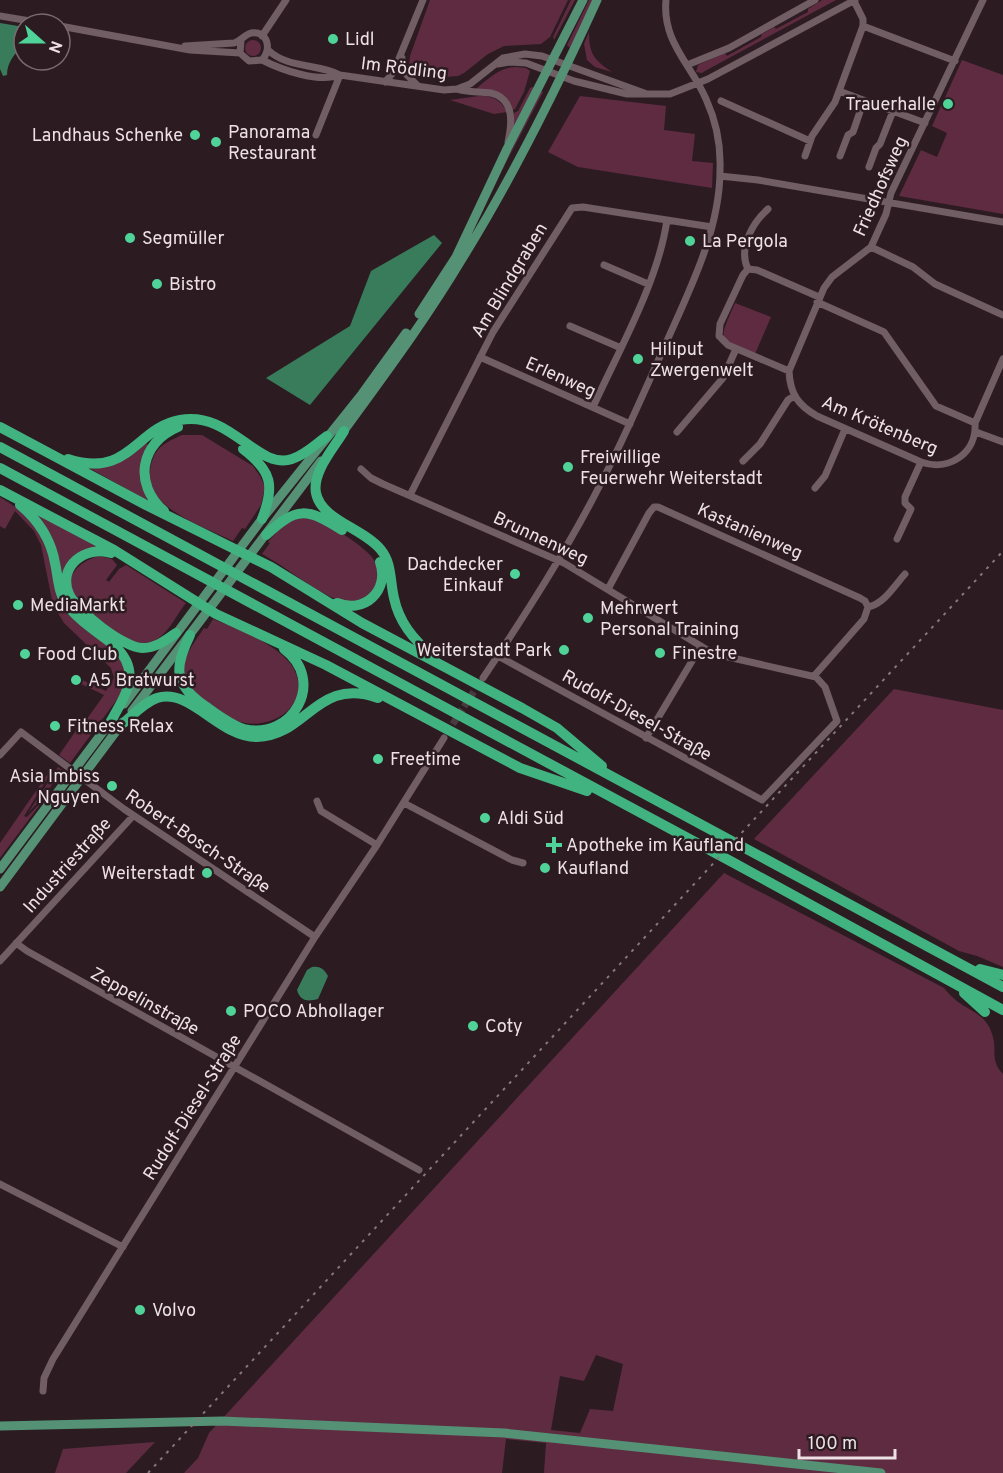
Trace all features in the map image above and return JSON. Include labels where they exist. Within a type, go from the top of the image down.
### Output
[{"type":"highway","points":[[43,450],[75,461],[103,463],[119,459],[165,424],[194,418],[221,425],[264,456],[278,461],[301,455],[327,436]]},
{"type":"highway","points":[[173,519],[150,494],[144,470],[147,455],[160,437],[179,426],[192,424],[218,432],[259,463],[270,484],[269,500],[262,519]]},
{"type":"highway","points":[[0,427],[173,519],[271,567],[362,623],[557,728],[618,780]]},
{"type":"highway","points":[[344,431],[318,476],[316,489],[318,500],[329,513],[369,538],[381,550],[388,565],[398,612],[409,632],[433,656],[461,675]]},
{"type":"highway","points":[[0,447],[1003,987]]},
{"type":"highway","points":[[0,468],[618,802],[734,862],[1003,1010]]},
{"type":"highway","points":[[0,491],[114,550],[209,610],[326,665],[520,768],[618,802]]},
{"type":"highway","points":[[0,491],[27,512],[42,530],[53,554],[61,593],[66,604],[126,658],[130,669],[130,680],[116,723]]},
{"type":"highway","points":[[266,535],[287,517],[302,513],[314,515],[325,519],[368,547],[376,554],[382,568],[380,588],[363,604],[341,605],[308,589]]},
{"type":"highway","points":[[142,568],[112,553],[92,551],[82,555],[73,563],[67,574],[67,586],[72,599],[80,608],[129,645],[142,649],[153,647],[176,633]]},
{"type":"highway","points":[[190,635],[178,665],[179,675],[188,691],[231,724],[244,729],[258,730],[272,727],[289,717],[302,698],[304,686],[301,669],[294,658],[263,635]]},
{"type":"highway","points":[[116,723],[162,697],[173,697],[192,705],[225,728],[241,735],[254,737],[265,737],[283,730],[319,703],[343,694],[369,695],[414,713]]},
{"type":"highway","points":[[949,958],[1003,975]]},
{"type":"highway","points":[[950,981],[985,1012]]},
{"type":"main road","points":[[0,887],[78,783],[176,633],[262,519],[387,361],[447,272],[583,0]]},
{"type":"main road","points":[[0,869],[69,777],[71,767],[116,723],[199,624],[402,351],[464,256],[510,176],[597,0]]},
{"type":"main road","points":[[0,1426],[222,1421],[504,1433],[881,1473]]},
{"type":"street","points":[[262,60],[268,50],[267,42],[262,36],[286,0]]},
{"type":"street","points":[[385,82],[392,77],[423,0]]},
{"type":"street","points":[[483,678],[558,560],[601,484],[681,309],[712,227],[720,176],[719,150],[705,98],[670,37],[666,0]]},
{"type":"street","points":[[687,66],[729,48],[816,0]]},
{"type":"street","points":[[647,94],[670,94],[698,84],[855,0],[863,19],[863,26],[833,106],[810,141],[805,156]]},
{"type":"street","name":"Friedhofsweg","points":[[789,371],[818,300],[832,277],[870,247],[983,0]]},
{"type":"street","points":[[863,26],[954,61]]},
{"type":"street","name":"Im Rödling","points":[[72,28],[205,52],[240,53],[249,61],[262,60],[288,71],[324,78],[340,75]]},
{"type":"street","name":"Im Rödling","points":[[174,46],[241,41],[252,33],[262,36]]},
{"type":"street","points":[[240,53],[241,41]]},
{"type":"street","name":"Im Rödling","points":[[268,50],[286,61],[326,69],[340,75],[444,90],[457,89],[470,84],[503,58],[532,54],[647,94]]},
{"type":"street","points":[[402,55],[404,72],[420,87]]},
{"type":"street","name":"Im Rödling","points":[[493,67],[506,62],[516,62],[627,94],[647,94]]},
{"type":"street","points":[[316,135],[340,75]]},
{"type":"street","points":[[324,78],[330,84],[332,95]]},
{"type":"street","points":[[457,89],[491,93],[504,100],[511,118],[507,148]]},
{"type":"street","points":[[839,91],[925,123]]},
{"type":"street","points":[[840,156],[848,135],[853,132],[864,100]]},
{"type":"street","points":[[721,101],[810,141]]},
{"type":"street","points":[[869,167],[893,111]]},
{"type":"street","points":[[720,176],[758,180],[1003,222]]},
{"type":"street","name":"Am Blindgraben","points":[[410,495],[480,357],[520,288],[572,208],[580,207],[712,227]]},
{"type":"street","points":[[748,269],[744,259],[745,247],[757,220],[768,209]]},
{"type":"street","points":[[593,407],[648,284],[667,220]]},
{"type":"street","points":[[870,247],[913,267],[935,284],[1003,315]]},
{"type":"street","points":[[604,265],[648,284]]},
{"type":"street","points":[[748,269],[757,270],[885,333],[934,404],[975,423]]},
{"type":"street","points":[[743,461],[760,444],[788,400],[794,396],[789,371],[724,343],[719,336],[718,329],[748,269]]},
{"type":"street","points":[[570,326],[621,348]]},
{"type":"street","points":[[677,432],[723,378],[736,349]]},
{"type":"street","name":"Erlenweg","points":[[480,357],[630,424]]},
{"type":"street","points":[[1003,359],[975,423],[976,432],[1003,442]]},
{"type":"street","name":"Am Krötenberg","points":[[794,396],[808,411],[845,429],[921,462],[939,466],[956,461],[965,453],[976,432]]},
{"type":"street","points":[[815,488],[825,476],[845,429]]},
{"type":"street","points":[[897,539],[911,509],[905,503],[905,497],[921,462]]},
{"type":"street","name":"Brunnenweg","points":[[361,469],[376,481],[558,560],[701,646],[728,657],[814,676]]},
{"type":"street","name":"Kastanienweg","points":[[608,589],[649,513],[654,507],[658,507],[860,598],[867,603],[868,607]]},
{"type":"street","points":[[814,676],[864,619],[868,607],[882,600],[905,574]]},
{"type":"street","points":[[646,738],[701,646]]},
{"type":"street","name":"Rudolf-Diesel-Straße","points":[[498,656],[762,800],[837,721],[824,684],[814,676]]},
{"type":"street","name":"Robert-Bosch-Straße","points":[[0,755],[21,732],[71,767],[133,816],[315,937]]},
{"type":"street","name":"Rudolf-Diesel-Straße","points":[[44,1391],[44,1378],[49,1366],[315,937],[377,845],[444,738]]},
{"type":"street","points":[[317,801],[321,811],[377,845]]},
{"type":"street","points":[[404,803],[512,860],[524,863]]},
{"type":"street","name":"Industriestraße","points":[[0,960],[133,816]]},
{"type":"street","name":"Zeppelinstraße","points":[[16,943],[234,1068],[419,1170]]},
{"type":"street","points":[[0,1184],[123,1247]]},
{"type":"shaded area","points":[[430,0],[568,0],[550,37],[541,44],[504,46],[488,54],[464,73],[444,77],[418,73],[409,67],[410,56]]},
{"type":"shaded area","points":[[571,0],[575,0],[554,40],[553,37]]},
{"type":"shaded area","points":[[589,0],[594,0],[570,48],[567,45]]},
{"type":"shaded area","points":[[822,0],[836,0],[702,73],[696,72],[698,65],[725,53],[727,56],[774,27],[776,29],[808,12],[808,9]]},
{"type":"shaded area","points":[[0,23],[12,25],[12,58],[7,75],[3,76],[0,69]]},
{"type":"shaded area","points":[[589,32],[590,46],[594,56],[612,72],[595,67],[587,60],[584,44]]},
{"type":"shaded area","points":[[253,40],[259,42],[261,48],[259,54],[253,56],[247,54],[245,48],[247,42]]},
{"type":"shaded area","points":[[962,60],[1003,75],[1003,214],[899,196],[921,150],[937,157],[947,133],[932,126]]},
{"type":"shaded area","points":[[516,67],[530,71],[524,92],[515,109],[512,110],[506,100],[476,89],[499,71]]},
{"type":"shaded area","points":[[532,87],[534,88],[515,126],[513,125],[514,113],[518,111]]},
{"type":"shaded area","points":[[541,91],[543,92],[500,174]]},
{"type":"shaded area","points":[[479,96],[496,99],[507,112],[494,114],[450,100]]},
{"type":"shaded area","points":[[580,96],[666,106],[664,130],[695,134],[692,161],[713,163],[712,188],[578,167],[548,152]]},
{"type":"shaded area","points":[[434,235],[442,243],[310,405],[266,378],[350,326],[371,271]]},
{"type":"shaded area","points":[[735,303],[771,317],[755,354],[733,345],[724,337]]},
{"type":"shaded area","points":[[182,435],[202,435],[253,466],[260,476],[265,487],[261,505],[245,529],[242,528],[233,541],[179,515],[156,495],[150,483],[150,470],[157,451]]},
{"type":"shaded area","points":[[146,443],[148,445],[142,472],[147,500],[89,468],[120,460]]},
{"type":"shaded area","points":[[0,497],[20,510],[40,532],[54,571],[118,655],[126,670],[121,694],[70,763],[59,755],[104,695],[79,683],[80,679],[106,691],[114,678],[111,668],[64,623],[53,605],[41,545],[34,531],[15,511],[5,529],[0,526]]},
{"type":"shaded area","points":[[31,511],[99,547],[88,549],[62,584]]},
{"type":"shaded area","points":[[300,517],[331,527],[370,555],[378,568],[378,577],[372,591],[366,597],[350,602],[331,597],[262,554],[270,543],[268,542],[283,524]]},
{"type":"shaded area","points":[[99,556],[112,559],[117,565],[106,580],[109,582],[119,569],[126,565],[186,603],[167,630],[156,640],[144,644],[128,640],[99,619],[74,595],[70,581],[72,575],[80,565]]},
{"type":"shaded area","points":[[213,619],[269,645],[288,661],[298,681],[298,692],[288,711],[279,717],[257,724],[240,722],[215,708],[194,692],[184,675],[186,657],[204,628],[207,629]]},
{"type":"shaded area","points":[[894,689],[1003,710],[1003,967],[959,951],[754,839]]},
{"type":"shaded area","points":[[58,767],[62,770],[45,795],[28,813]]},
{"type":"shaded area","points":[[49,772],[51,773],[24,816],[27,817],[45,798],[0,858],[0,843]]},
{"type":"shaded area","points":[[724,873],[944,988],[958,1002],[982,1018],[990,1028],[994,1040],[996,1064],[1003,1074],[1003,1473],[544,1473],[546,1443],[506,1439],[502,1473],[184,1473],[198,1458],[209,1433]],"holes":[[[596,1355],[623,1364],[613,1411],[590,1409],[580,1433],[551,1430],[560,1376],[584,1381]]]},
{"type":"shaded area","points":[[312,967],[322,968],[328,976],[318,999],[308,1000],[302,998],[297,990],[307,970]]},
{"type":"shaded area","points":[[155,1442],[126,1473],[55,1473],[63,1449]]},
{"type":"tunnel","points":[[447,733],[480,682]]},
{"type":"railway","points":[[148,1473],[1003,551]]},
{"type":"place","name":"Lidl","points":[[333,39]]},
{"type":"place","name":"Trauerhalle","points":[[948,104]]},
{"type":"place","name":"Landhaus Schenke","points":[[195,135]]},
{"type":"place","name":"Panorama Restaurant","points":[[216,142]]},
{"type":"place","name":"Segmüller","points":[[130,238]]},
{"type":"place","name":"La Pergola","points":[[690,241]]},
{"type":"place","name":"Bistro","points":[[157,284]]},
{"type":"place","name":"Hiliput Zwergenwelt","points":[[638,359]]},
{"type":"place","name":"Freiwillige Feuerwehr Weiterstadt","points":[[568,467]]},
{"type":"place","name":"Dachdecker Einkauf","points":[[515,574]]},
{"type":"place","name":"MediaMarkt","points":[[18,605]]},
{"type":"place","name":"Mehrwert Personal Training","points":[[588,618]]},
{"type":"place","name":"Weiterstadt Park","points":[[564,650]]},
{"type":"place","name":"Finestre","points":[[660,653]]},
{"type":"place","name":"Food Club","points":[[25,654]]},
{"type":"place","name":"A5 Bratwurst","points":[[76,680]]},
{"type":"place","name":"Fitness Relax","points":[[55,726]]},
{"type":"place","name":"Freetime","points":[[378,759]]},
{"type":"place","name":"Asia Imbiss Nguyen","points":[[112,786]]},
{"type":"place","name":"Aldi Süd","points":[[485,818]]},
{"type":"place","name":"Apotheke im Kaufland","points":[[554,845]]},
{"type":"place","name":"Kaufland","points":[[545,868]]},
{"type":"place","name":"Weiterstadt","points":[[207,873]]},
{"type":"place","name":"POCO Abhollager","points":[[231,1011]]},
{"type":"place","name":"Coty","points":[[473,1026]]},
{"type":"place","name":"Volvo","points":[[140,1310]]}]
